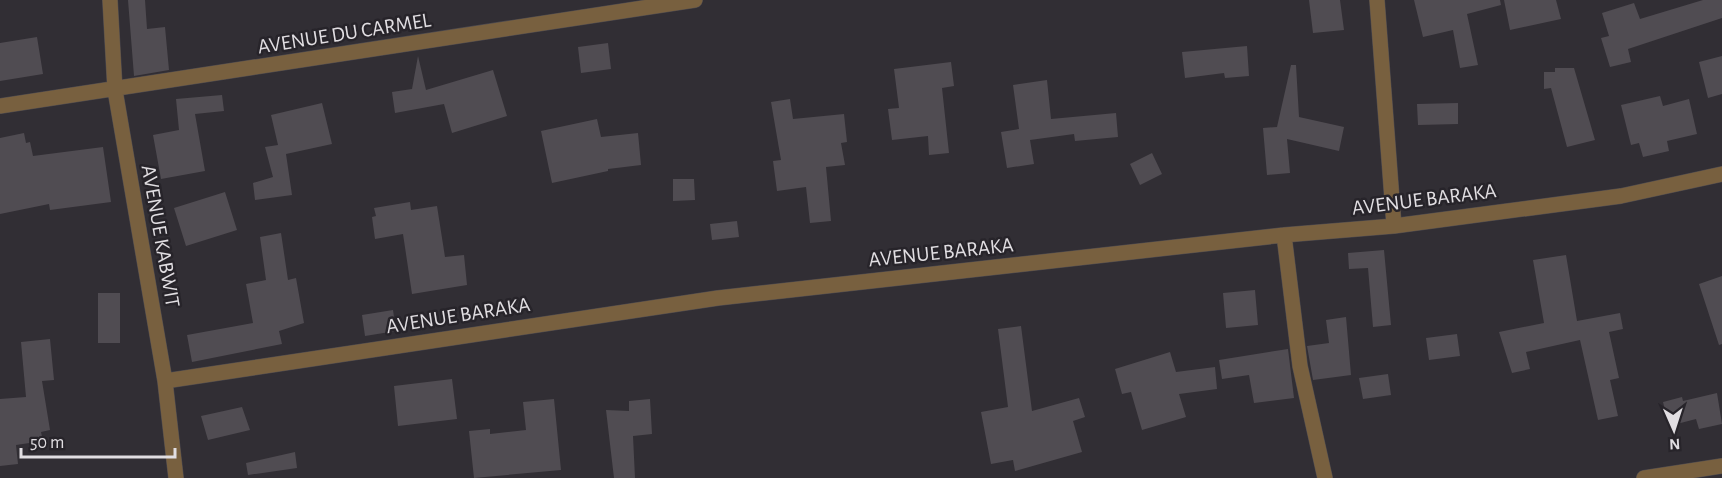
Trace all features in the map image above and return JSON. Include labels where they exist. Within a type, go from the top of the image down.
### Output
[{"type":"street","name":"AVENUE KABWIT","points":[[110,0],[115,90],[165,381],[176,478]]},
{"type":"street","name":"AVENUE DU CARMEL","points":[[0,106],[695,0]]},
{"type":"street","points":[[1377,0],[1394,226]]},
{"type":"street","name":"AVENUE BARAKA","points":[[165,381],[718,298],[1284,235],[1394,226],[1621,196],[1722,174]]},
{"type":"street","points":[[1284,235],[1300,366],[1325,478]]},
{"type":"street","points":[[1644,478],[1722,466]]},
{"type":"building","points":[[128,0],[145,0],[147,29],[165,27],[169,70],[134,76]]},
{"type":"building","points":[[1309,0],[1340,0],[1344,30],[1313,33]]},
{"type":"building","points":[[1414,0],[1500,0],[1501,5],[1467,14],[1478,65],[1460,68],[1453,30],[1423,37]]},
{"type":"building","points":[[1504,0],[1556,0],[1561,19],[1510,30]]},
{"type":"building","points":[[1703,0],[1722,0],[1722,18],[1628,49],[1631,62],[1610,67],[1601,38],[1609,36],[1602,13],[1634,3],[1640,19]]},
{"type":"building","points":[[37,37],[43,74],[0,81],[0,43]]},
{"type":"building","points":[[608,43],[611,69],[581,73],[578,47]]},
{"type":"building","points":[[1247,46],[1249,76],[1225,78],[1224,73],[1185,78],[1182,52]]},
{"type":"building","points":[[418,56],[426,90],[493,70],[507,116],[452,133],[444,104],[395,113],[392,92],[412,89]]},
{"type":"building","points":[[1722,56],[1722,94],[1708,98],[1699,62]]},
{"type":"building","points":[[951,62],[954,86],[942,88],[949,153],[929,155],[928,136],[892,140],[888,109],[899,108],[894,69]]},
{"type":"building","points":[[1291,65],[1296,65],[1299,117],[1344,127],[1339,151],[1287,139],[1290,173],[1267,175],[1263,128],[1277,127]]},
{"type":"building","points":[[1555,68],[1574,68],[1595,140],[1567,147],[1551,88],[1544,89],[1544,72],[1555,72]]},
{"type":"building","points":[[1047,80],[1051,119],[1116,113],[1118,137],[1075,141],[1074,134],[1030,140],[1034,164],[1007,168],[1001,132],[1019,129],[1013,85]]},
{"type":"building","points":[[222,95],[224,111],[195,114],[205,171],[161,179],[153,135],[179,130],[176,99]]},
{"type":"building","points":[[1660,96],[1663,106],[1689,99],[1697,134],[1667,141],[1669,151],[1643,157],[1639,143],[1631,145],[1621,105]]},
{"type":"building","points":[[790,99],[793,119],[844,114],[847,142],[841,143],[845,165],[826,167],[831,221],[810,223],[806,187],[777,191],[773,161],[781,160],[771,102]]},
{"type":"building","points":[[322,103],[332,144],[286,154],[292,195],[255,200],[253,183],[273,177],[265,147],[278,145],[271,115]]},
{"type":"building","points":[[1458,103],[1458,124],[1418,125],[1417,104]]},
{"type":"building","points":[[597,119],[601,137],[638,133],[641,165],[608,169],[608,171],[552,183],[541,131]]},
{"type":"building","points":[[24,133],[26,143],[30,142],[33,156],[103,147],[111,202],[50,210],[49,204],[0,214],[0,138]]},
{"type":"building","points":[[1152,153],[1162,174],[1140,185],[1130,164]]},
{"type":"building","points":[[673,179],[694,179],[695,200],[673,201]]},
{"type":"building","points":[[225,192],[237,230],[186,246],[174,208]]},
{"type":"building","points":[[410,202],[411,210],[437,206],[445,257],[464,255],[467,285],[412,294],[403,234],[375,239],[372,217],[376,216],[374,208]]},
{"type":"building","points":[[737,221],[739,237],[712,240],[710,224]]},
{"type":"building","points":[[281,233],[288,280],[296,278],[304,323],[279,331],[282,344],[192,362],[187,335],[253,323],[246,284],[266,280],[260,237]]},
{"type":"building","points":[[1384,250],[1391,325],[1373,327],[1368,268],[1349,269],[1348,253]]},
{"type":"building","points":[[1566,255],[1577,321],[1620,313],[1623,329],[1609,332],[1619,378],[1610,380],[1618,416],[1598,420],[1580,340],[1526,352],[1530,369],[1512,373],[1499,332],[1544,323],[1533,260]]},
{"type":"building","points":[[1722,276],[1722,344],[1719,345],[1699,284]]},
{"type":"building","points":[[1255,290],[1258,325],[1226,328],[1223,293]]},
{"type":"building","points":[[98,293],[120,293],[120,343],[98,343]]},
{"type":"building","points":[[393,310],[396,331],[365,336],[362,315]]},
{"type":"building","points":[[1346,317],[1351,375],[1313,380],[1307,346],[1329,343],[1326,320]]},
{"type":"building","points":[[1021,326],[1032,411],[1079,398],[1085,417],[1073,421],[1082,452],[1015,471],[1013,460],[991,464],[981,412],[1008,407],[998,329]]},
{"type":"building","points":[[1457,334],[1460,356],[1429,360],[1426,338]]},
{"type":"building","points":[[50,339],[54,380],[42,381],[50,430],[41,432],[43,441],[16,445],[18,464],[0,466],[0,399],[26,397],[21,342]]},
{"type":"building","points":[[1288,349],[1294,398],[1254,403],[1249,375],[1222,379],[1219,360]]},
{"type":"building","points":[[1170,352],[1176,372],[1215,367],[1217,389],[1179,394],[1186,417],[1142,430],[1131,392],[1122,394],[1115,369]]},
{"type":"building","points":[[1388,374],[1391,395],[1363,399],[1359,378]]},
{"type":"building","points":[[452,379],[457,419],[398,426],[394,386]]},
{"type":"building","points":[[1717,393],[1722,424],[1699,429],[1696,419],[1669,426],[1663,402],[1682,397],[1683,401]]},
{"type":"building","points":[[554,399],[561,470],[474,478],[469,431],[490,429],[490,434],[526,430],[523,402]]},
{"type":"building","points":[[650,399],[652,434],[633,436],[635,478],[614,478],[606,410],[629,411],[629,401]]},
{"type":"building","points":[[242,407],[250,430],[208,440],[201,416]]},
{"type":"building","points":[[295,452],[297,468],[248,475],[246,463]]}]
